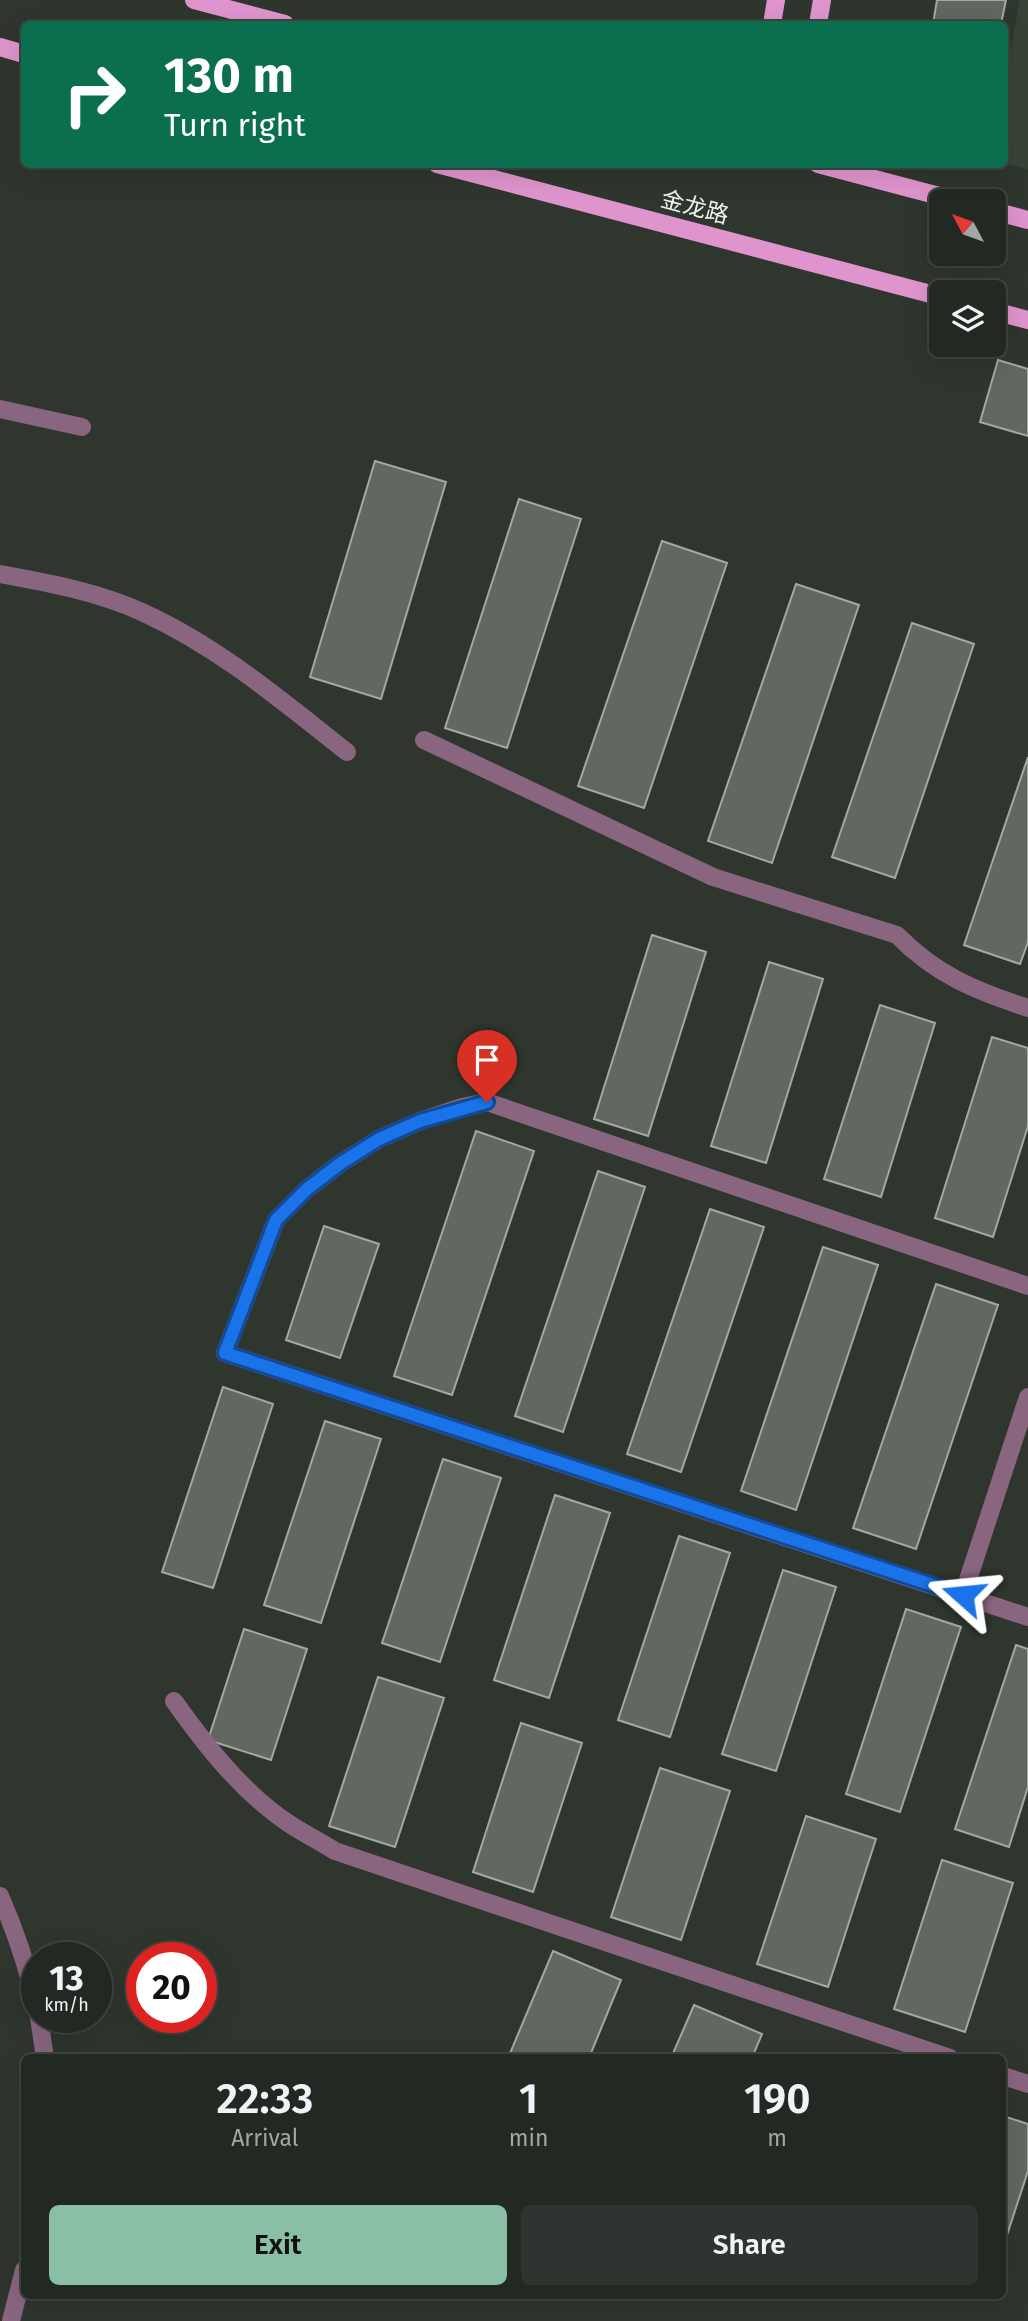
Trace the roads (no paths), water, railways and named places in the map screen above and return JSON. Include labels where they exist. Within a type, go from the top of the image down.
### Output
[{"type":"main road","points":[[194,0],[274,21]]},
{"type":"main road","points":[[772,21],[776,0]]},
{"type":"main road","points":[[818,21],[822,0]]},
{"type":"main road","points":[[0,47],[21,53]]},
{"type":"main road","name":"金龙路","points":[[452,168],[929,294]]},
{"type":"main road","points":[[833,168],[929,193]]},
{"type":"main road","points":[[1006,214],[1028,220]]},
{"type":"main road","points":[[1006,314],[1028,320]]},
{"type":"street","points":[[0,409],[82,427]]},
{"type":"street","points":[[0,575],[70,587],[143,612],[221,655],[347,751]]},
{"type":"street","points":[[424,740],[713,877],[897,935],[912,951],[954,980],[1028,1008]]},
{"type":"street","points":[[1028,1286],[487,1102],[420,1121],[379,1139],[307,1189],[276,1220],[225,1353],[1028,1617]]},
{"type":"street","points":[[963,1595],[1028,1397]]},
{"type":"street","points":[[174,1701],[223,1764],[254,1795],[287,1822],[335,1851],[938,2054]]},
{"type":"street","points":[[0,1896],[21,1950]]},
{"type":"street","points":[[41,2033],[44,2054]]},
{"type":"street","points":[[1006,2077],[1028,2084]]},
{"type":"street","points":[[11,2321],[21,2282]]}]
